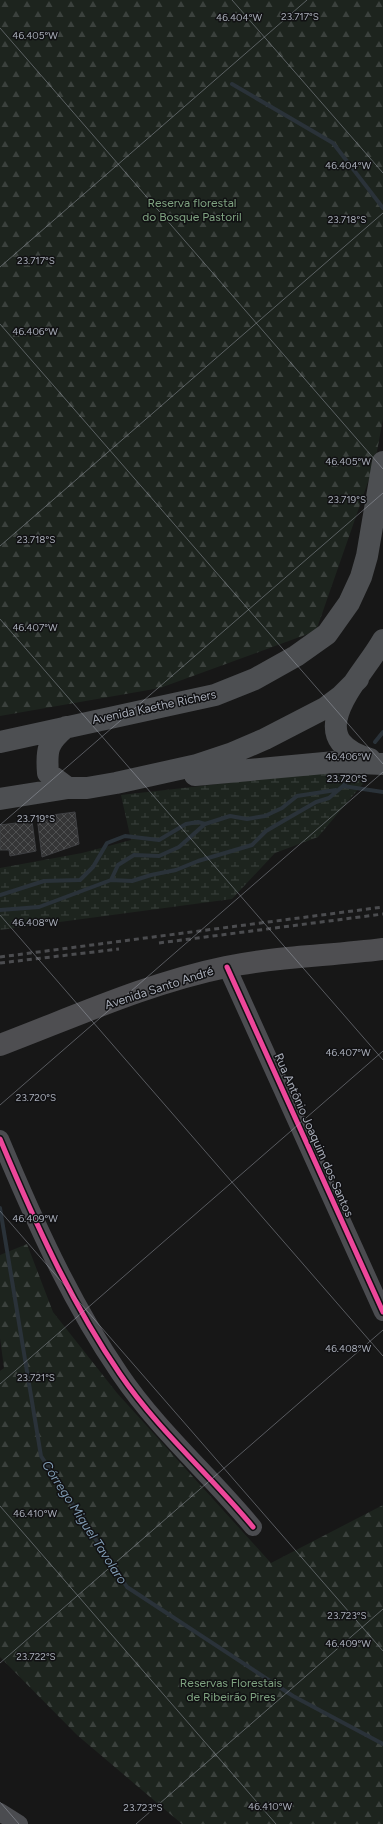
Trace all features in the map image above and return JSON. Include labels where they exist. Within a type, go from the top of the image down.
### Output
[{"type":"highway","name":"Avenida Santo André","points":[[0,1045],[188,976],[227,967],[297,957],[380,950]]},
{"type":"main road","name":"Avenida Kaethe Richers","points":[[0,742],[215,695],[255,679],[296,656],[327,634],[349,603],[361,577],[367,556],[383,462]]},
{"type":"main road","points":[[383,640],[336,716],[335,729],[337,737],[342,745],[351,752],[383,763]]},
{"type":"main road","points":[[0,799],[68,788],[87,788],[116,783],[197,765],[237,751],[325,708],[341,696],[358,679]]},
{"type":"main road","points":[[66,727],[51,740],[47,761],[48,773],[68,788]]},
{"type":"main road","points":[[116,783],[335,762],[383,763]]},
{"type":"street","name":"Rua Antônio Joaquim dos Santos","points":[[227,967],[383,1312]]},
{"type":"street","points":[[0,1140],[32,1216],[62,1276],[120,1374],[140,1400],[230,1500],[252,1528]]},
{"type":"street","points":[[0,1812],[19,1824]]},
{"type":"green space","name":"Reserva florestal do Bosque Pastoril","points":[[0,0],[383,0],[383,419],[375,462],[316,631],[160,688],[0,716]]},
{"type":"green space","points":[[315,773],[364,775],[366,780],[318,837],[275,853],[232,899],[0,930],[0,868],[82,853],[131,840],[121,795]]},
{"type":"green space","name":"Reservas Florestais de Ribeirão Pires","points":[[27,1244],[53,1312],[117,1393],[271,1563],[383,1505],[383,1824],[182,1824],[77,1735],[0,1657],[0,1371],[4,1368],[0,1338],[0,1255]]},
{"type":"building","points":[[75,812],[79,844],[42,857],[37,817]]},
{"type":"building","points":[[32,821],[36,851],[10,856],[9,850],[0,850],[0,825]]},
{"type":"waterway","points":[[232,84],[333,143],[383,208]]},
{"type":"waterway","points":[[375,742],[383,732]]},
{"type":"waterway","points":[[343,786],[351,776]]},
{"type":"waterway","points":[[0,910],[39,907],[111,880],[132,881],[151,875],[176,870],[198,861],[252,845],[266,831],[316,802],[329,798],[343,786],[383,792]]},
{"type":"waterway","points":[[111,880],[118,865],[134,855],[159,856],[179,847],[205,824],[230,816],[247,819],[265,816],[282,808],[297,796],[336,790]]},
{"type":"waterway","points":[[0,895],[44,881],[80,880],[93,867],[107,843],[125,836],[159,840],[186,824],[198,822],[205,824]]},
{"type":"waterway","name":"Córrego Miguel Tavolaro","points":[[0,1208],[41,1456],[127,1587],[293,1696],[383,1744]]},
{"type":"railway","points":[[0,957],[383,907]]},
{"type":"railway","points":[[159,943],[383,914]]},
{"type":"railway","points":[[0,963],[119,949]]},
{"type":"cycle path","points":[[227,967],[383,1312]]},
{"type":"cycle path","points":[[0,1139],[54,1260],[85,1318],[120,1374],[135,1395],[167,1433],[253,1527]]}]
